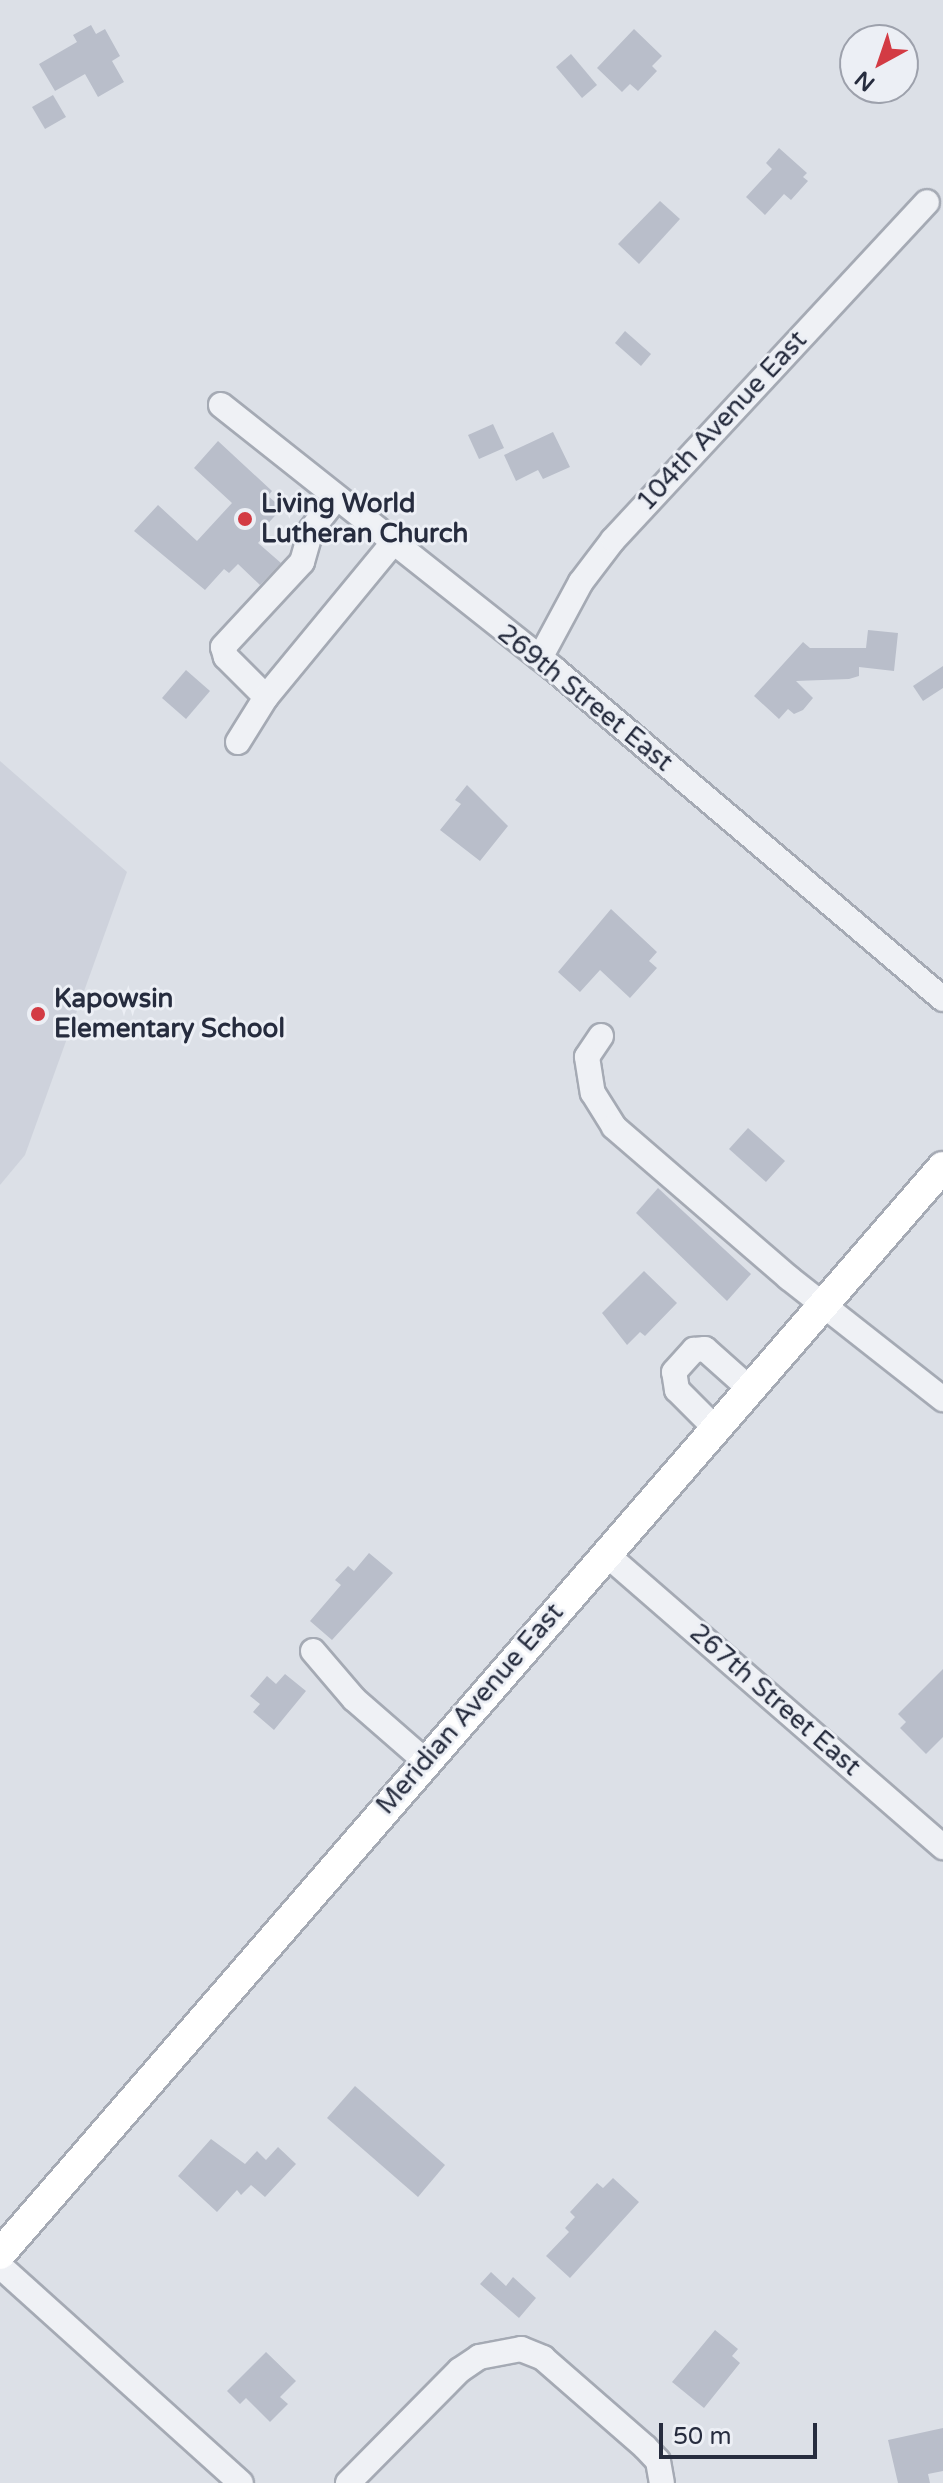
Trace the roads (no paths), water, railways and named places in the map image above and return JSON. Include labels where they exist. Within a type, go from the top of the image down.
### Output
[{"type":"main road","name":"Meridian Avenue East","points":[[0,2254],[943,1167]]},
{"type":"street","name":"104th Avenue East","points":[[540,658],[581,582],[613,540],[927,202]]},
{"type":"street","name":"269th Street East","points":[[221,405],[335,499],[540,658],[943,999]]},
{"type":"street","points":[[266,697],[226,657],[223,647],[302,562],[311,530],[335,499]]},
{"type":"street","points":[[238,742],[266,697],[392,544]]},
{"type":"street","points":[[601,1036],[587,1057],[593,1093],[614,1127],[824,1305],[943,1399]]},
{"type":"street","points":[[716,1429],[677,1390],[674,1372],[694,1350],[705,1349],[751,1390]]},
{"type":"street","name":"267th Street East","points":[[606,1554],[943,1847]]},
{"type":"street","points":[[313,1651],[354,1699],[425,1761]]},
{"type":"street","points":[[0,2266],[241,2483]]},
{"type":"street","points":[[348,2483],[460,2370],[479,2357],[521,2349],[543,2358],[660,2472]]},
{"type":"place","name":"Living World Lutheran Church","points":[[245,519]]},
{"type":"place","name":"Kapowsin Elementary School","points":[[38,1014]]}]
